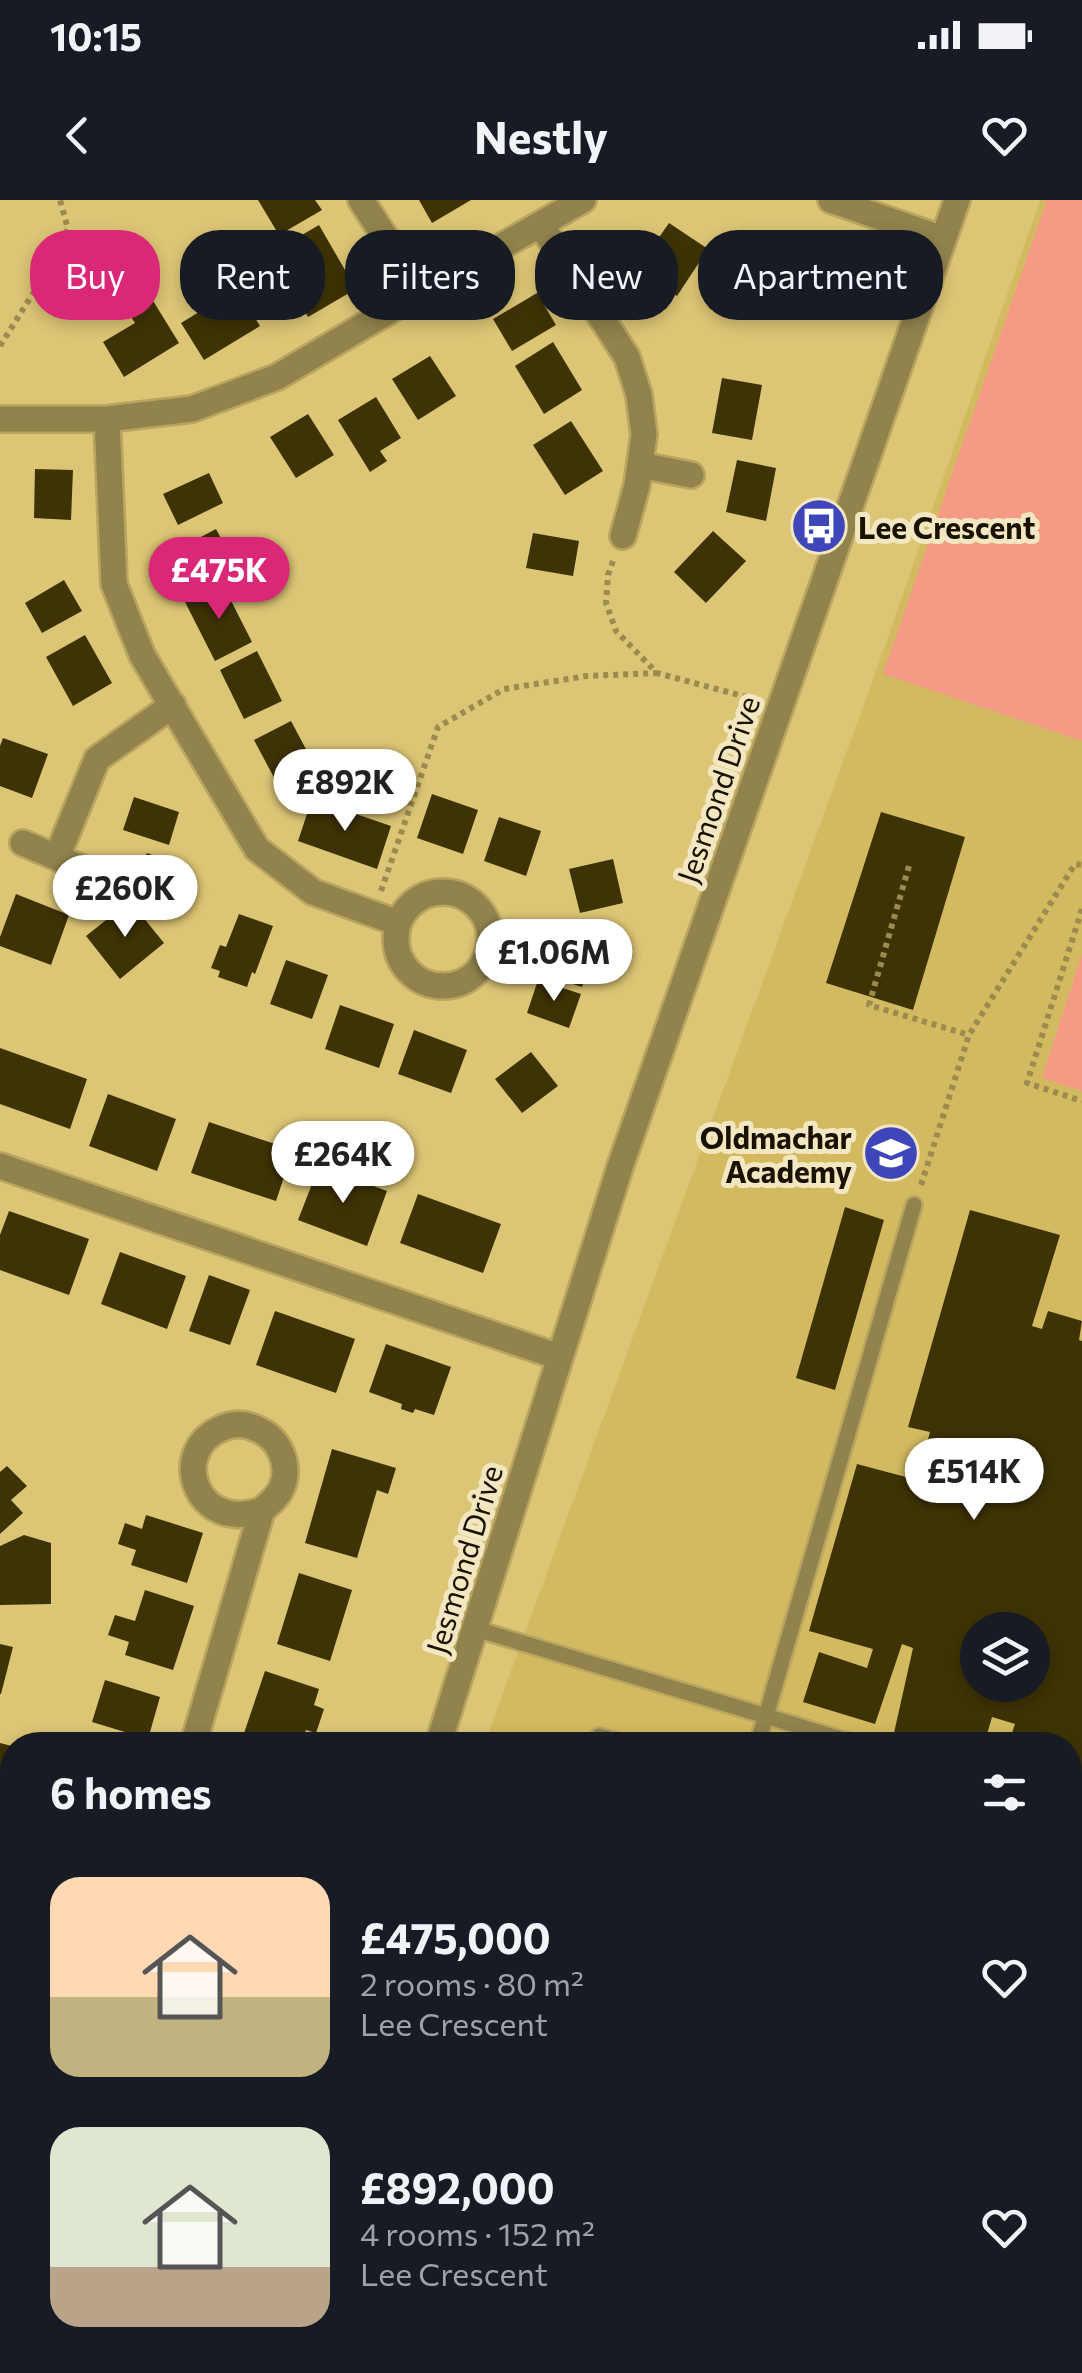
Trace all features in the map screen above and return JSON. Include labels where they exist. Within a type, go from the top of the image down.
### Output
[{"type":"street","points":[[361,200],[381,230]]},
{"type":"street","points":[[515,240],[583,200]]},
{"type":"street","points":[[831,200],[944,239]]},
{"type":"street","name":"Jesmond Drive","points":[[442,1732],[620,1167],[958,200]]},
{"type":"street","points":[[540,226],[627,356],[639,395],[644,435],[637,486],[623,536]]},
{"type":"street","points":[[0,419],[108,419],[192,409],[277,378],[374,320]]},
{"type":"street","points":[[108,419],[114,584],[142,654],[257,849],[312,892],[398,923]]},
{"type":"street","points":[[640,465],[691,475]]},
{"type":"street","points":[[57,857],[97,759],[173,705]]},
{"type":"street","points":[[22,843],[90,872]]},
{"type":"street","points":[[0,1166],[558,1357]]},
{"type":"street","points":[[196,1732],[262,1510]]},
{"type":"lane","points":[[761,1732],[914,1206]]},
{"type":"lane","points":[[476,1629],[818,1732]]},
{"type":"path","points":[[0,346],[68,229],[60,200]]},
{"type":"path","points":[[623,536],[608,575],[606,603],[616,631],[657,673]]},
{"type":"path","points":[[373,914],[438,727],[504,689],[587,676],[657,673],[780,706]]},
{"type":"path","points":[[914,1206],[969,1035],[1076,864],[1082,866]]},
{"type":"path","points":[[909,866],[869,1006],[969,1035]]},
{"type":"path","points":[[1082,909],[1027,1083],[1082,1101]]},
{"type":"shaded area","name":"Oldmachar Academy","points":[[1040,200],[1082,200],[1082,1732],[489,1732],[874,677]]},
{"type":"shaded area","points":[[1047,200],[1082,200],[1082,741],[883,674]]},
{"type":"shaded area","points":[[1082,954],[1082,1091],[1042,1078]]},
{"type":"building","points":[[258,200],[315,200],[322,210],[288,230],[276,230]]},
{"type":"building","points":[[419,200],[471,200],[432,223]]},
{"type":"building","points":[[669,223],[698,242],[698,264],[678,294],[678,230],[664,230]]},
{"type":"building","points":[[325,235],[345,270],[345,295],[325,307]]},
{"type":"building","points":[[535,294],[535,320],[553,320],[556,325],[512,351],[494,320],[515,320],[515,306]]},
{"type":"building","points":[[160,312],[179,343],[124,377],[103,342],[135,323],[133,320],[160,320]]},
{"type":"building","points":[[256,320],[260,326],[204,360],[181,323]]},
{"type":"building","points":[[553,342],[582,390],[544,414],[515,366]]},
{"type":"building","points":[[430,356],[456,396],[418,420],[392,379]]},
{"type":"building","points":[[722,378],[762,385],[752,440],[712,433]]},
{"type":"building","points":[[376,397],[401,438],[380,451],[387,461],[370,472],[338,420]]},
{"type":"building","points":[[308,414],[334,455],[296,478],[270,437]]},
{"type":"building","points":[[571,421],[603,471],[565,495],[533,445]]},
{"type":"building","points":[[737,460],[776,468],[766,521],[726,512]]},
{"type":"building","points":[[35,469],[73,470],[71,520],[34,518]]},
{"type":"building","points":[[209,473],[223,503],[178,525],[163,494]]},
{"type":"building","points":[[216,529],[232,559],[193,579],[178,549]]},
{"type":"building","points":[[713,531],[746,561],[706,603],[674,572]]},
{"type":"building","points":[[533,533],[579,541],[573,576],[526,568]]},
{"type":"building","points":[[64,580],[82,611],[42,633],[25,603]]},
{"type":"building","points":[[222,583],[252,642],[215,661],[185,602]]},
{"type":"building","points":[[85,635],[112,683],[73,706],[46,657]]},
{"type":"building","points":[[257,651],[282,701],[244,719],[220,670]]},
{"type":"building","points":[[291,721],[316,768],[279,787],[254,740]]},
{"type":"building","points":[[3,738],[48,754],[32,798],[0,786]]},
{"type":"building","points":[[432,794],[478,810],[463,854],[417,838]]},
{"type":"building","points":[[134,797],[179,812],[169,845],[123,830]]},
{"type":"building","points":[[312,799],[391,826],[377,869],[298,841]]},
{"type":"building","points":[[881,812],[965,837],[913,1010],[826,983]]},
{"type":"building","points":[[499,817],[541,831],[526,876],[484,861]]},
{"type":"building","points":[[147,853],[187,869],[175,900],[135,884]]},
{"type":"building","points":[[613,859],[623,903],[580,913],[569,869]]},
{"type":"building","points":[[16,894],[69,915],[51,965],[0,946]]},
{"type":"building","points":[[130,901],[164,943],[120,979],[86,936]]},
{"type":"building","points":[[239,914],[273,926],[247,987],[218,977],[220,971],[211,968],[220,945],[226,947]]},
{"type":"building","points":[[550,940],[593,954],[582,987],[539,973]]},
{"type":"building","points":[[286,960],[328,975],[312,1019],[270,1004]]},
{"type":"building","points":[[538,980],[581,994],[569,1028],[527,1013]]},
{"type":"building","points":[[340,1005],[394,1024],[379,1068],[325,1049]]},
{"type":"building","points":[[414,1030],[467,1050],[451,1093],[398,1074]]},
{"type":"building","points":[[0,1048],[87,1079],[70,1129],[0,1104]]},
{"type":"building","points":[[531,1052],[558,1086],[522,1113],[495,1079]]},
{"type":"building","points":[[108,1094],[176,1119],[157,1171],[89,1146]]},
{"type":"building","points":[[209,1122],[293,1150],[276,1201],[191,1173]]},
{"type":"building","points":[[319,1166],[387,1191],[367,1246],[298,1220]]},
{"type":"building","points":[[418,1194],[501,1224],[483,1273],[400,1243]]},
{"type":"building","points":[[845,1207],[884,1220],[835,1390],[796,1378]]},
{"type":"building","points":[[970,1210],[1060,1235],[1032,1326],[1042,1329],[1048,1311],[1082,1321],[1082,1732],[1012,1732],[1015,1724],[992,1717],[988,1732],[894,1732],[913,1648],[902,1644],[875,1724],[803,1702],[819,1652],[867,1668],[873,1649],[809,1631],[857,1464],[917,1480],[930,1432],[908,1427]]},
{"type":"building","points":[[9,1211],[89,1239],[69,1295],[0,1270],[0,1235]]},
{"type":"building","points":[[120,1252],[186,1276],[167,1329],[101,1304]]},
{"type":"building","points":[[209,1275],[250,1290],[230,1345],[189,1331]]},
{"type":"building","points":[[275,1311],[355,1339],[336,1393],[256,1365]]},
{"type":"building","points":[[386,1344],[451,1367],[434,1415],[401,1409],[402,1404],[369,1392]]},
{"type":"building","points":[[332,1449],[396,1468],[388,1494],[377,1490],[357,1558],[305,1543]]},
{"type":"building","points":[[7,1466],[27,1486],[11,1500],[23,1513],[0,1534],[0,1472]]},
{"type":"building","points":[[146,1515],[203,1533],[187,1583],[131,1565],[136,1550],[118,1544],[125,1523],[142,1529]]},
{"type":"building","points":[[24,1535],[51,1543],[51,1604],[0,1605],[0,1546]]},
{"type":"building","points":[[299,1573],[352,1590],[330,1661],[277,1644]]},
{"type":"building","points":[[145,1590],[194,1606],[173,1670],[125,1655],[129,1642],[108,1635],[115,1615],[135,1621]]},
{"type":"building","points":[[0,1644],[13,1647],[1,1694],[0,1694]]},
{"type":"building","points":[[265,1671],[319,1689],[314,1705],[324,1709],[316,1732],[244,1732]]},
{"type":"building","points":[[105,1680],[160,1697],[150,1732],[125,1732],[92,1722]]},
{"type":"place","name":"Lee Crescent","points":[[819,526]]},
{"type":"place","name":"Oldmachar Academy","points":[[891,1153]]}]
